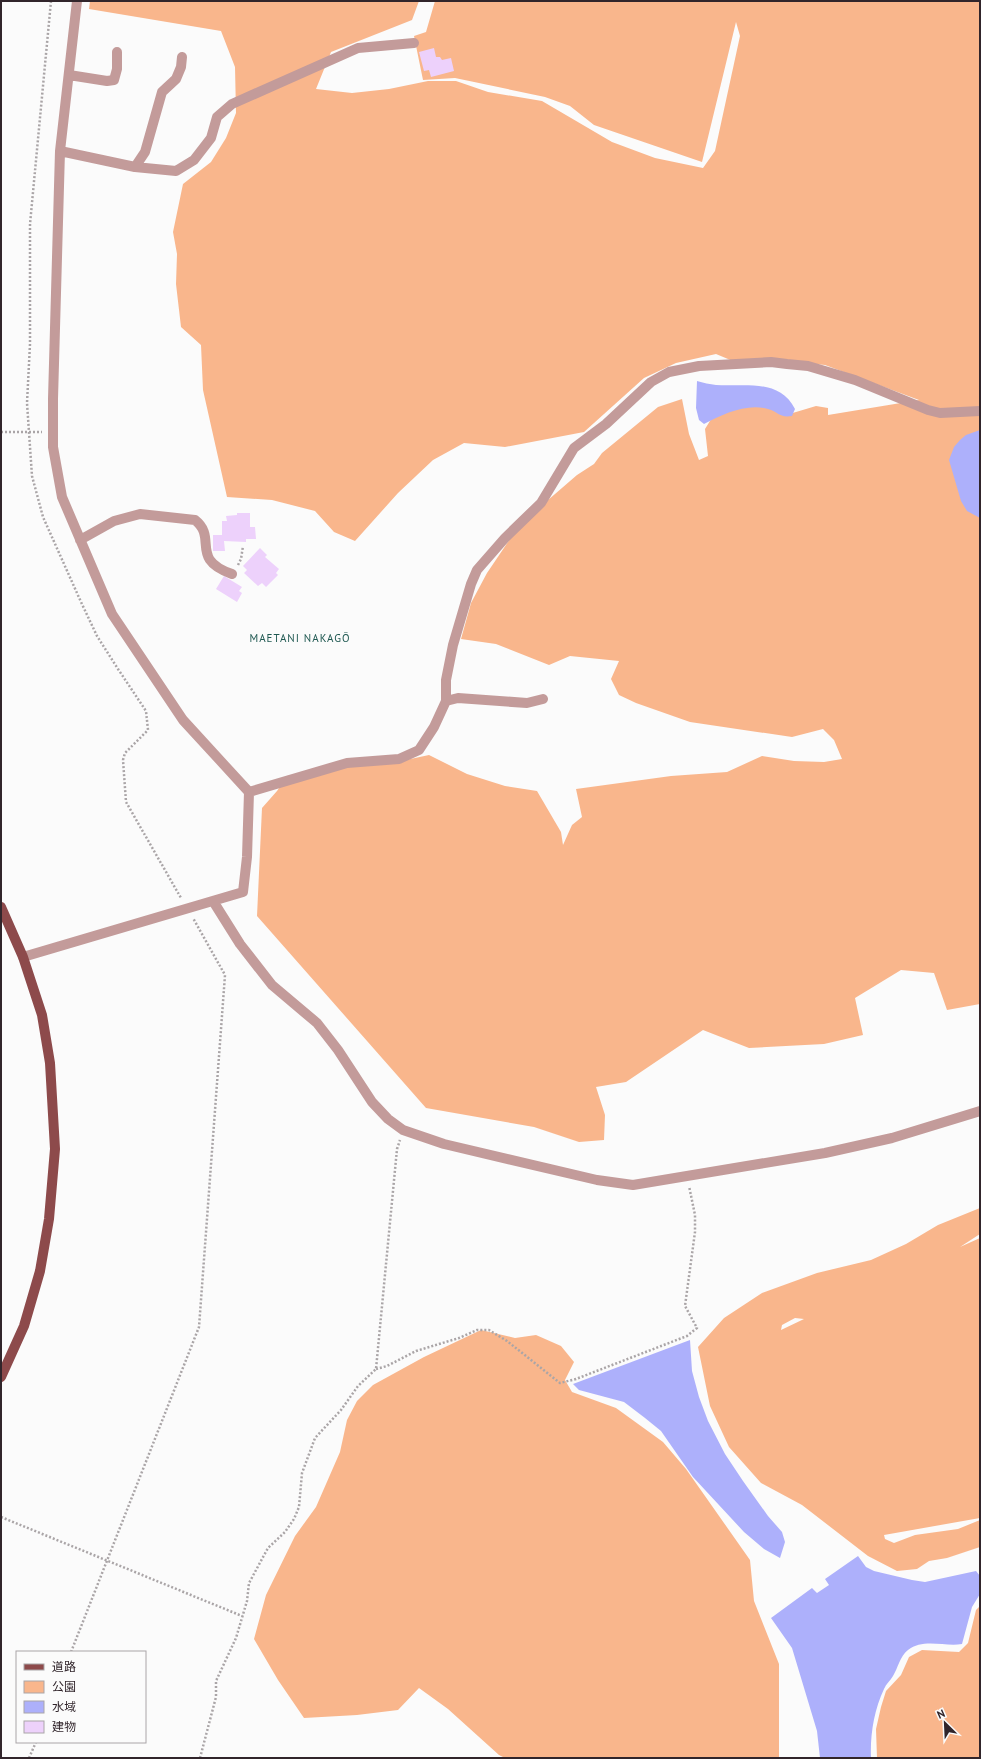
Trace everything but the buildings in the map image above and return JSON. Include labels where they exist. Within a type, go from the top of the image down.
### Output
[{"type":"main road","points":[[1,907],[23,957],[42,1015],[50,1064],[55,1149],[48,1219],[40,1271],[24,1326],[1,1377]]},
{"type":"street","points":[[23,957],[243,892],[247,857],[249,792],[183,720],[112,614],[62,497],[53,447],[60,151],[77,1]]},
{"type":"street","points":[[60,151],[135,167],[176,170],[194,160],[211,138],[218,118],[232,104],[358,48],[414,43]]},
{"type":"street","points":[[69,75],[107,81],[114,80],[117,69],[117,52]]},
{"type":"street","points":[[135,167],[145,152],[156,107],[162,92],[176,79],[181,67],[182,57]]},
{"type":"street","points":[[249,792],[347,763],[383,762],[410,755],[419,750],[425,742],[446,701],[446,680],[453,645],[471,584],[477,570],[505,538],[541,503],[574,448],[606,424],[651,382],[670,372],[699,366],[771,362],[808,366],[847,378],[928,410],[940,412],[980,412]]},
{"type":"street","points":[[80,540],[114,521],[140,514],[195,520],[202,526],[206,533],[204,545],[207,557],[220,568],[232,574]]},
{"type":"street","points":[[446,701],[458,698],[527,703],[543,699]]},
{"type":"street","points":[[213,902],[240,944],[272,984],[318,1024],[338,1050],[372,1102],[388,1119],[403,1130],[444,1144],[597,1180],[633,1185],[825,1153],[892,1138],[980,1111]]},
{"type":"path","points":[[52,1],[30,224],[30,344],[28,404],[32,476],[43,517],[97,636],[146,711],[148,730],[125,753],[123,760],[126,802],[225,975],[199,1327],[71,1651]]},
{"type":"path","points":[[1,432],[53,432]]},
{"type":"path","points":[[232,574],[241,559],[243,546]]},
{"type":"path","points":[[376,1368],[397,1149],[403,1130]]},
{"type":"path","points":[[200,1758],[216,1697],[216,1682],[236,1638],[247,1601],[249,1583],[268,1548],[285,1532],[294,1519],[299,1507],[302,1473],[315,1438],[341,1410],[358,1386],[376,1368],[387,1366],[416,1351],[459,1338],[477,1330],[489,1330],[507,1341],[560,1383],[576,1379],[687,1336],[697,1328],[685,1306],[695,1232],[695,1215],[687,1177]]},
{"type":"path","points":[[1,1517],[242,1616]]},
{"type":"path","points":[[29,1758],[36,1743]]},
{"type":"green space","points":[[90,1],[419,1],[412,20],[331,52],[316,89],[352,93],[389,89],[428,81],[456,81],[488,92],[542,101],[612,142],[655,158],[703,168],[715,151],[740,36],[736,22],[702,162],[594,125],[570,106],[545,97],[455,78],[423,80],[414,36],[426,32],[435,1],[980,1],[980,1004],[947,1010],[934,973],[901,970],[855,998],[863,1035],[824,1044],[749,1048],[703,1030],[626,1082],[596,1087],[605,1115],[604,1140],[579,1142],[534,1127],[426,1108],[257,916],[262,808],[277,791],[287,776],[328,768],[387,764],[429,755],[467,774],[505,786],[537,791],[561,832],[563,845],[572,825],[582,817],[576,789],[671,776],[727,772],[762,756],[794,761],[824,762],[842,759],[834,740],[823,729],[792,737],[690,722],[636,703],[619,695],[611,679],[619,661],[570,656],[549,665],[496,644],[461,639],[471,603],[487,573],[512,536],[533,513],[577,475],[594,464],[602,453],[658,407],[682,399],[689,434],[699,460],[708,456],[705,429],[713,416],[750,404],[770,406],[786,415],[816,406],[828,408],[828,415],[919,400],[825,365],[770,359],[740,364],[716,354],[676,363],[644,378],[584,432],[505,447],[464,443],[433,460],[398,493],[355,541],[334,532],[315,511],[272,500],[227,497],[203,390],[201,345],[181,327],[176,284],[177,254],[173,232],[183,184],[211,162],[226,138],[236,113],[235,67],[221,31],[89,9]]},
{"type":"green space","points":[[980,1208],[980,1234],[960,1247],[980,1238],[980,1518],[884,1535],[885,1539],[894,1543],[915,1535],[958,1529],[980,1520],[980,1547],[947,1558],[929,1561],[917,1569],[897,1571],[868,1556],[802,1505],[761,1483],[729,1447],[710,1406],[698,1347],[724,1318],[762,1293],[817,1273],[871,1260],[906,1244],[938,1225]],"holes":[[[795,1318],[804,1319],[781,1330],[782,1325]]]},
{"type":"green space","points":[[481,1330],[515,1338],[536,1335],[561,1346],[574,1362],[565,1380],[572,1392],[616,1408],[663,1442],[686,1469],[750,1560],[754,1601],[779,1664],[779,1758],[505,1758],[499,1755],[448,1709],[419,1688],[398,1710],[357,1715],[304,1718],[278,1680],[254,1639],[266,1595],[295,1536],[316,1507],[340,1452],[347,1420],[357,1401],[373,1385],[424,1357]]},
{"type":"green space","points":[[980,1606],[980,1758],[877,1758],[876,1729],[886,1691],[901,1675],[909,1657],[922,1650],[959,1652],[968,1643],[976,1610]]},
{"type":"water","points":[[697,381],[716,385],[750,385],[771,388],[780,392],[788,399],[795,409],[792,416],[788,416],[768,409],[752,407],[744,408],[727,413],[704,424],[699,420],[696,408]]},
{"type":"water","points":[[980,430],[980,518],[967,511],[961,501],[949,460],[954,447],[960,440],[966,435]]},
{"type":"water","points":[[690,1340],[692,1371],[699,1397],[708,1421],[725,1454],[743,1481],[768,1516],[782,1532],[785,1542],[780,1558],[764,1549],[744,1532],[693,1477],[661,1431],[624,1402],[579,1390],[573,1384]]},
{"type":"water","points":[[858,1556],[866,1567],[874,1571],[925,1582],[976,1571],[980,1576],[980,1594],[972,1607],[962,1644],[920,1644],[914,1646],[903,1655],[893,1676],[885,1687],[875,1714],[871,1740],[871,1758],[820,1758],[817,1731],[792,1648],[771,1618],[812,1588],[817,1593],[829,1585],[825,1579]]},
{"type":"district","name":"MAETANI NAKAGŌ","points":[[300,638]]}]
